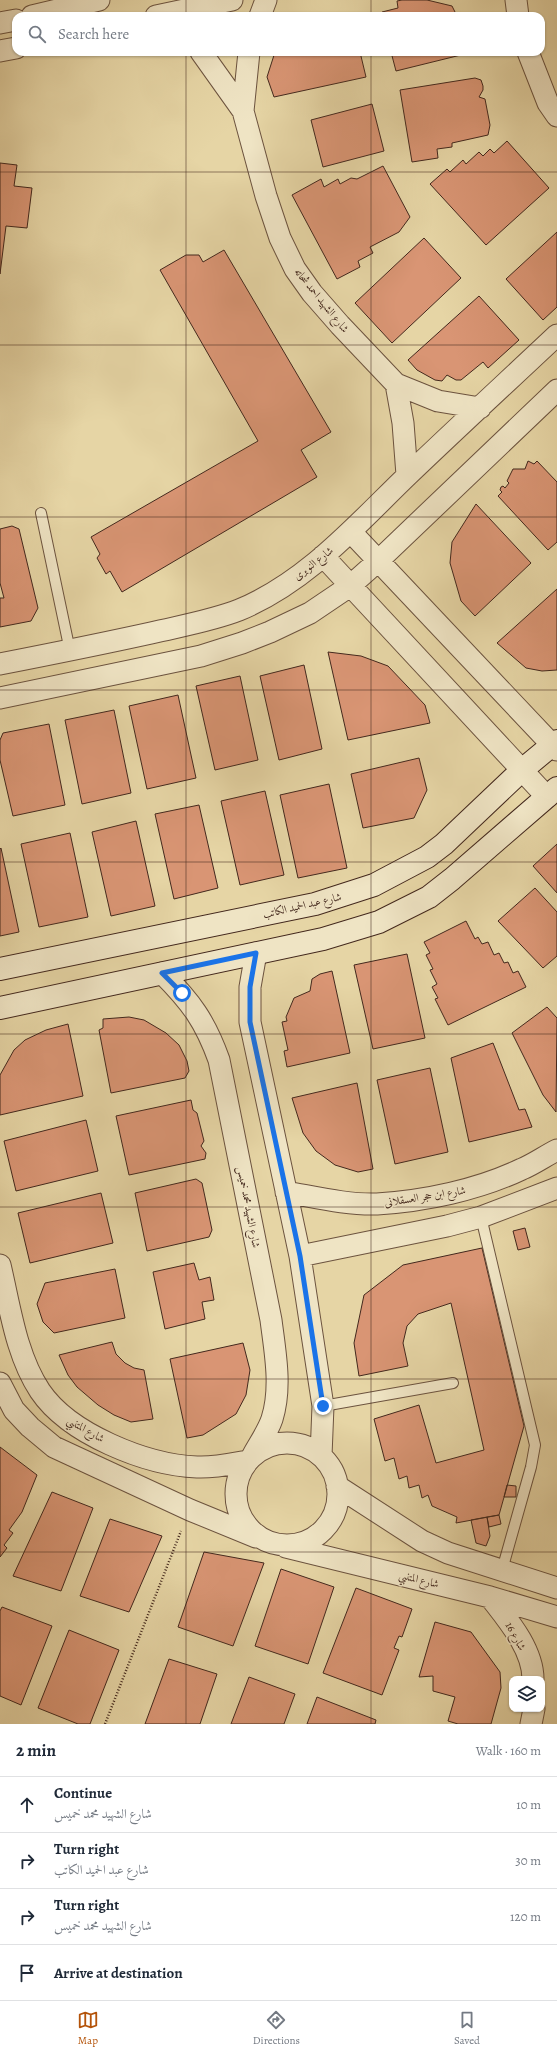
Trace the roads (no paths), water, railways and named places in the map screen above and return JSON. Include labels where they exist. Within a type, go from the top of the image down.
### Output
[{"type":"street","points":[[49,12],[100,0]]},
{"type":"street","points":[[177,12],[232,0]]},
{"type":"street","points":[[262,12],[266,0]]},
{"type":"street","points":[[516,0],[518,12]]},
{"type":"street","points":[[0,23],[12,21]]},
{"type":"street","points":[[0,51],[12,49]]},
{"type":"street","name":"شارع الشهيد احمد شحاته","points":[[204,56],[243,111],[266,196],[280,238],[295,269],[312,292],[340,325],[396,384],[438,401],[480,408]]},
{"type":"street","name":"شارع الشهيد احمد شحاته","points":[[243,111],[249,56]]},
{"type":"street","points":[[529,56],[532,67],[548,102],[557,116]]},
{"type":"street","name":"شارع النوبرى","points":[[0,664],[70,651],[188,625],[238,610],[279,589],[323,556],[351,532],[407,475],[557,335]]},
{"type":"street","points":[[396,384],[404,423],[407,475]]},
{"type":"street","points":[[0,698],[201,656],[270,632],[310,613],[350,586],[378,561],[557,390]]},
{"type":"street","points":[[351,532],[555,745]]},
{"type":"street","points":[[0,1008],[323,939],[379,922],[429,897],[452,880],[552,793],[522,770],[323,556]]},
{"type":"street","name":"شارع عبد الحميد الكاتب","points":[[0,969],[315,904],[374,885],[427,857],[444,844],[522,770],[555,745]]},
{"type":"street","points":[[256,953],[250,987],[250,1022],[300,1256],[323,1406],[321,1456]]},
{"type":"street","name":"شارع الشهيد محمد خميس","points":[[162,973],[182,993],[198,1013],[211,1036],[219,1060],[271,1320],[276,1361],[277,1390],[272,1419],[250,1458]]},
{"type":"street","name":"شارع ابن حجر العسقلانى","points":[[286,1192],[344,1202],[376,1204],[428,1197],[471,1188],[522,1169],[557,1150]]},
{"type":"street","points":[[300,1256],[481,1217],[557,1188]]},
{"type":"street","name":"شارع المتنبي","points":[[0,1265],[16,1334],[25,1362],[40,1391],[58,1412],[77,1427],[135,1454],[174,1465],[198,1467],[250,1458]]},
{"type":"street","name":"شارع المتنبي","points":[[0,1383],[14,1410],[30,1427],[54,1447],[190,1510],[270,1542],[490,1597],[557,1617]]},
{"type":"street","points":[[275,1444],[300,1444],[321,1456],[332,1470],[337,1486],[337,1505],[329,1523],[316,1536],[298,1544],[270,1542],[248,1528],[239,1512],[235,1495],[238,1477],[250,1458],[275,1444]]},
{"type":"street","points":[[337,1486],[422,1541],[448,1553],[557,1588]]},
{"type":"street","name":"شارع 16","points":[[490,1597],[511,1624],[524,1646],[532,1676]]},
{"type":"street","points":[[531,1724],[533,1712]]},
{"type":"lane","points":[[41,513],[70,651]]},
{"type":"lane","points":[[481,1217],[535,1445],[531,1467],[502,1570]]},
{"type":"lane","points":[[323,1406],[453,1383]]}]
